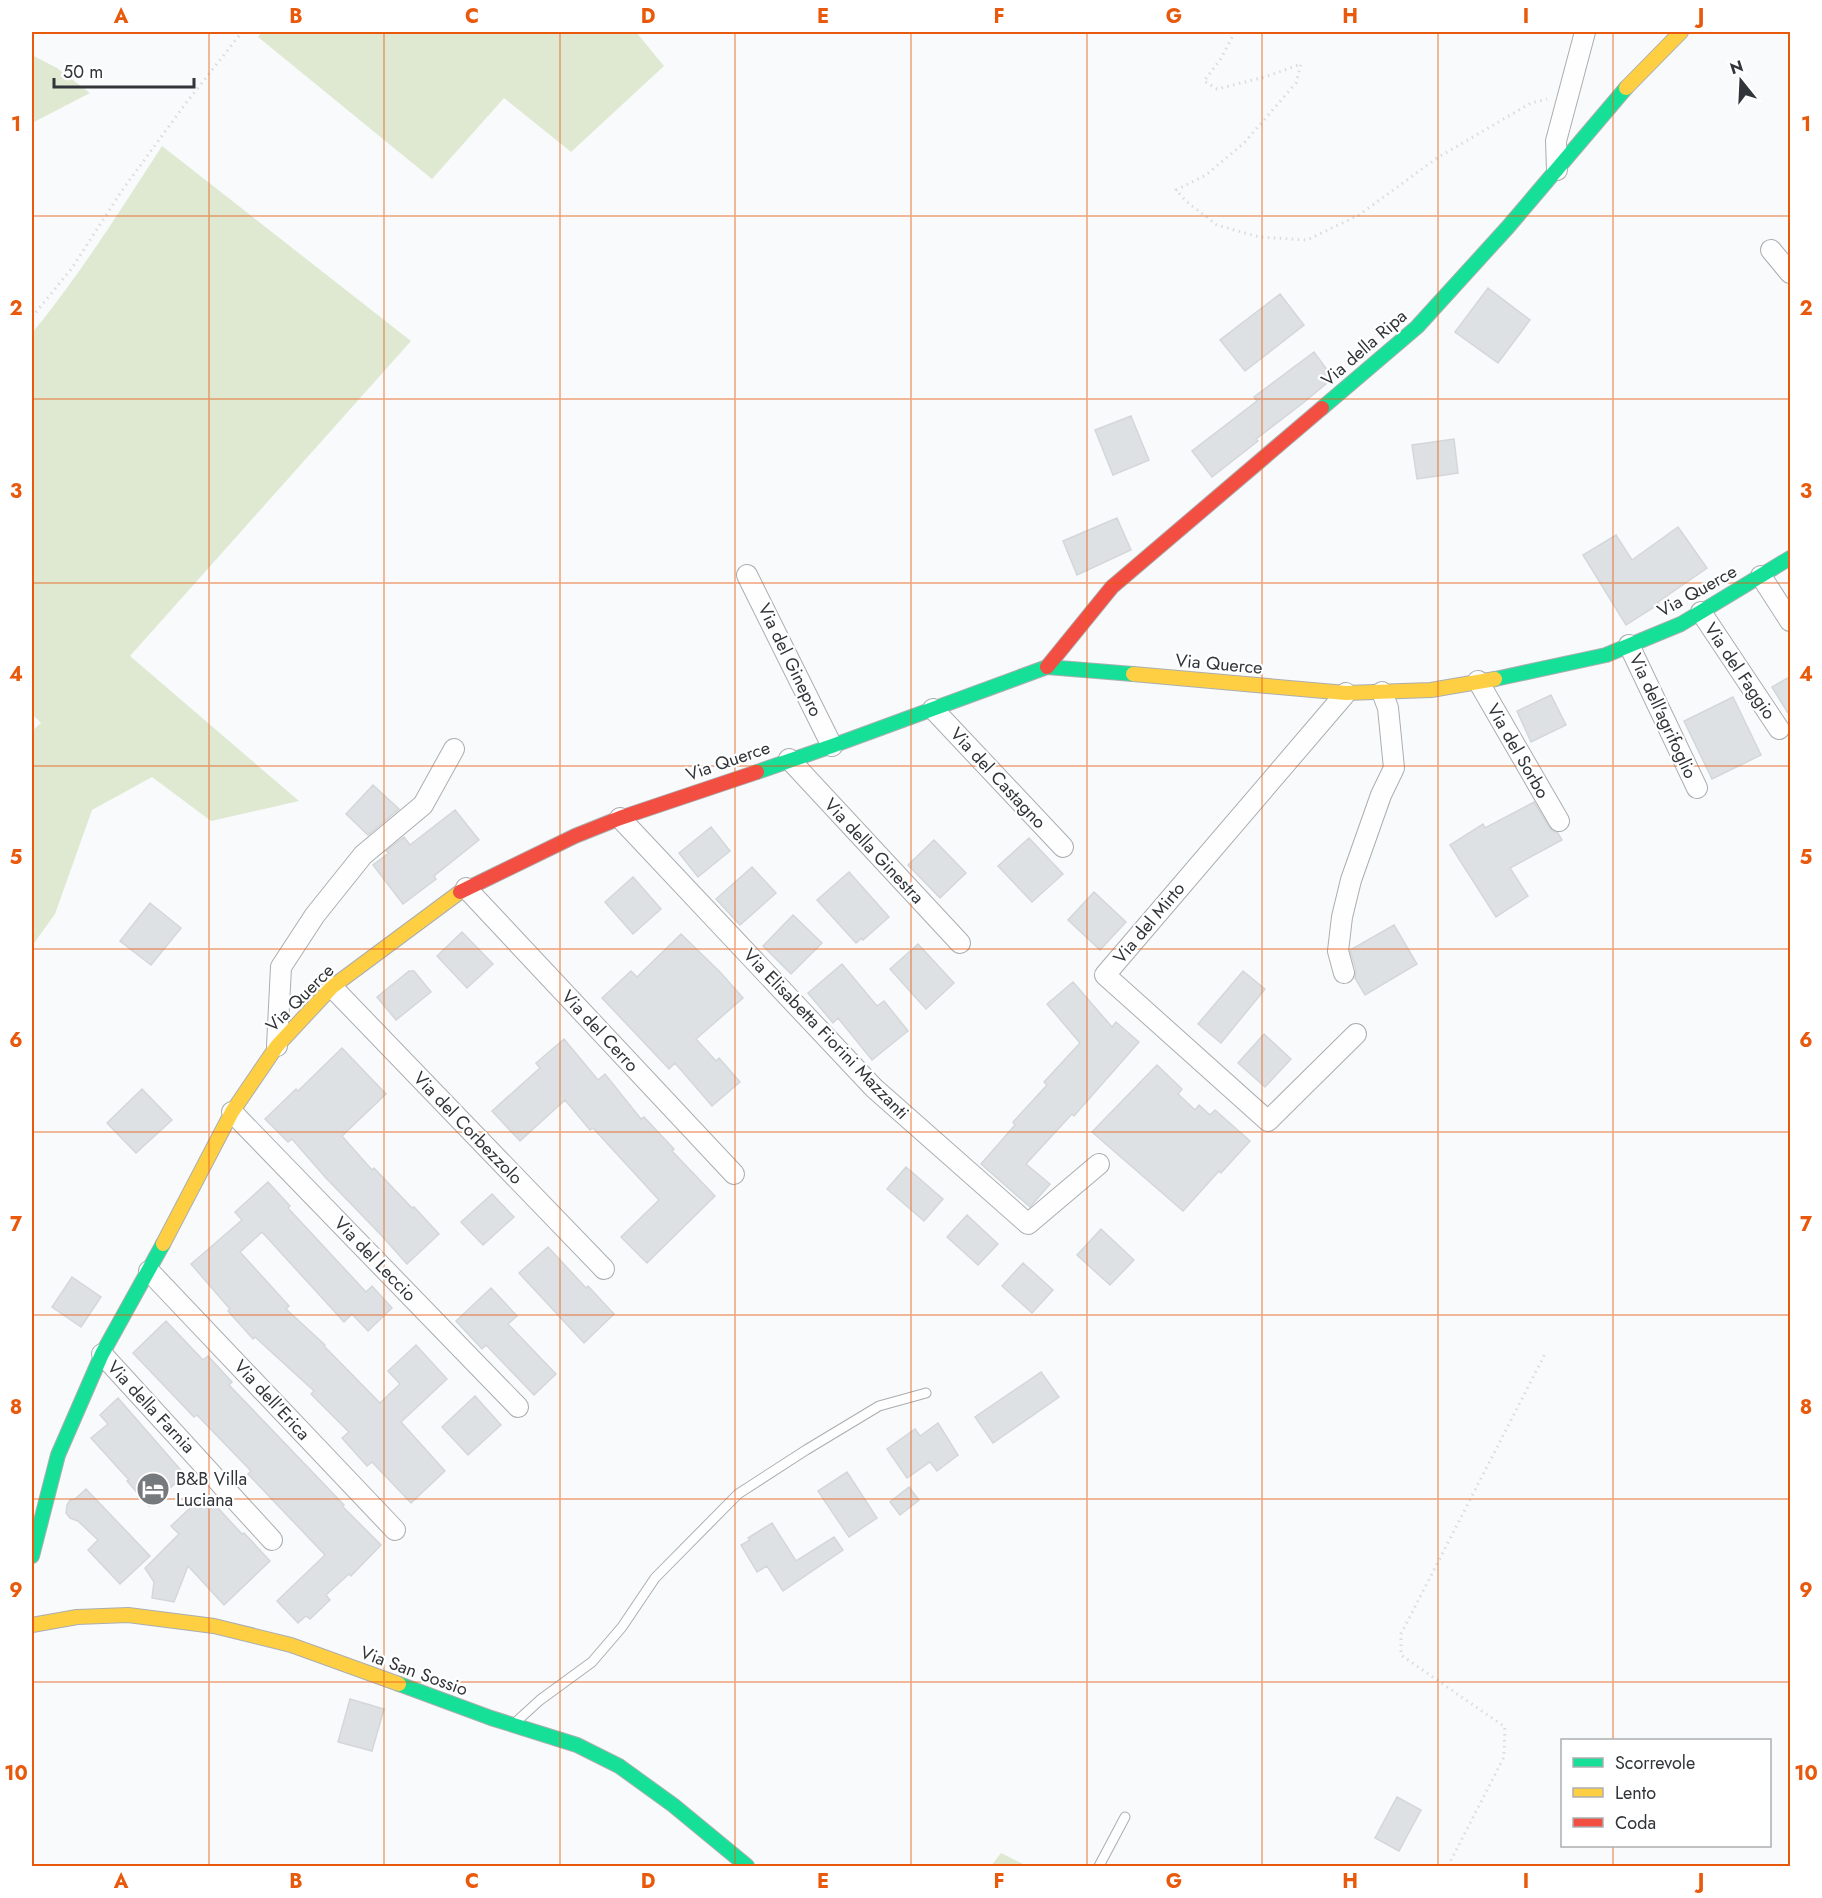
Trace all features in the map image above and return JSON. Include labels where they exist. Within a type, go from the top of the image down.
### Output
[{"type":"street","points":[[1557,170],[1556,141],[1585,32]]},
{"type":"street","name":"Via della Ripa","points":[[1047,667],[1112,587],[1417,327],[1508,227],[1632,81],[1681,32]]},
{"type":"street","points":[[1770,250],[1791,273]]},
{"type":"street","name":"Via Querce","points":[[32,1556],[58,1455],[102,1354],[150,1271],[232,1112],[277,1046],[332,987],[466,888],[575,836],[620,818],[832,746],[1047,667],[1346,693],[1431,690],[1606,655],[1681,624],[1791,558]]},
{"type":"street","name":"Via del Ginepro","points":[[747,575],[832,746]]},
{"type":"street","points":[[1761,576],[1791,621]]},
{"type":"street","name":"Via del Faggio","points":[[1701,612],[1779,729]]},
{"type":"street","name":"Via dell'agrifoglio","points":[[1629,645],[1697,788]]},
{"type":"street","points":[[1483,681],[1552,785]]},
{"type":"street","name":"Via del Sorbo","points":[[1483,681],[1559,821]]},
{"type":"street","name":"Via del Mirto","points":[[1346,693],[1105,975],[1268,1121],[1356,1034]]},
{"type":"street","points":[[1344,973],[1338,951],[1342,917],[1351,880],[1381,795],[1394,768],[1388,708],[1383,693]]},
{"type":"street","name":"Via del Castagno","points":[[933,709],[1063,847]]},
{"type":"street","points":[[277,1046],[280,967],[315,915],[363,855],[423,805],[454,749]]},
{"type":"street","name":"Via della Ginestra","points":[[789,759],[960,943]]},
{"type":"street","name":"Via Elisabetta Fiorini Mazzanti","points":[[620,818],[874,1088],[1028,1224],[1099,1164]]},
{"type":"street","name":"Via del Cerro","points":[[466,888],[734,1174]]},
{"type":"street","name":"Via del Corbezzolo","points":[[332,987],[604,1269]]},
{"type":"street","name":"Via del Leccio","points":[[232,1112],[518,1407]]},
{"type":"street","name":"Via dell'Erica","points":[[150,1271],[395,1530]]},
{"type":"street","name":"Via della Farnia","points":[[102,1354],[272,1540]]},
{"type":"street","name":"Via San Sossio","points":[[32,1625],[77,1617],[128,1615],[214,1626],[291,1645],[513,1725],[577,1745],[620,1766],[747,1866]]},
{"type":"lane","points":[[513,1725],[540,1700],[592,1662],[622,1627],[655,1578],[738,1494],[806,1449],[879,1406],[926,1393]]},
{"type":"lane","points":[[1099,1866],[1125,1817]]},
{"type":"path","points":[[32,317],[72,268],[123,189],[242,32]]},
{"type":"path","points":[[1236,32],[1220,60],[1204,81],[1217,89],[1265,77],[1301,64],[1296,83],[1244,143],[1206,175],[1176,190],[1187,202],[1217,225],[1259,237],[1307,240],[1359,215],[1437,158],[1531,104],[1569,94]]},
{"type":"path","points":[[1448,1866],[1504,1757],[1505,1727],[1401,1655],[1401,1634],[1546,1352]]},
{"type":"green space","points":[[262,32],[636,32],[664,66],[571,152],[504,98],[432,179],[258,37]]},
{"type":"green space","points":[[32,55],[57,68],[90,93],[32,123]]},
{"type":"green space","points":[[162,146],[411,341],[130,656],[299,801],[211,821],[152,777],[92,810],[55,914],[32,946],[32,731],[41,723],[32,714],[32,333],[116,218]]},
{"type":"green space","points":[[1001,1853],[1027,1866],[991,1866]]},
{"type":"building","points":[[1488,288],[1530,320],[1498,363],[1455,332]]},
{"type":"building","points":[[1280,294],[1304,325],[1245,371],[1220,340]]},
{"type":"building","points":[[1314,352],[1333,378],[1212,477],[1192,451],[1257,401],[1254,397]]},
{"type":"building","points":[[1131,416],[1149,460],[1113,475],[1095,430]]},
{"type":"building","points":[[1454,439],[1458,473],[1417,479],[1412,445]]},
{"type":"building","points":[[1117,518],[1131,550],[1077,575],[1063,541]]},
{"type":"building","points":[[1678,527],[1707,568],[1658,602],[1659,604],[1626,625],[1583,555],[1616,535],[1632,560]]},
{"type":"building","points":[[1791,676],[1791,718],[1772,687]]},
{"type":"building","points":[[1551,695],[1566,725],[1531,742],[1517,711]]},
{"type":"building","points":[[1733,697],[1761,755],[1712,779],[1684,721]]},
{"type":"building","points":[[373,785],[399,809],[368,835],[346,814]]},
{"type":"building","points":[[1534,802],[1549,827],[1558,833],[1562,840],[1510,868],[1528,896],[1496,917],[1450,845],[1483,824],[1485,828]]},
{"type":"building","points":[[455,810],[479,840],[434,876],[436,879],[403,904],[373,865],[389,853],[386,851],[404,837],[410,845]]},
{"type":"building","points":[[711,827],[730,851],[698,877],[679,853]]},
{"type":"building","points":[[1029,838],[1063,874],[1032,902],[998,866]]},
{"type":"building","points":[[934,840],[966,873],[940,898],[908,865]]},
{"type":"building","points":[[752,867],[776,893],[740,925],[716,899]]},
{"type":"building","points":[[849,872],[889,917],[863,940],[862,938],[856,943],[817,900]]},
{"type":"building","points":[[633,877],[661,909],[633,934],[605,902]]},
{"type":"building","points":[[1094,892],[1126,922],[1100,950],[1068,920]]},
{"type":"building","points":[[150,903],[181,928],[151,965],[120,941]]},
{"type":"building","points":[[793,915],[822,943],[791,974],[763,946]]},
{"type":"building","points":[[1394,925],[1417,964],[1365,995],[1355,978],[1356,970],[1350,950]]},
{"type":"building","points":[[462,932],[493,964],[467,988],[437,956]]},
{"type":"building","points":[[681,934],[743,998],[696,1039],[716,1061],[719,1058],[740,1082],[712,1106],[675,1063],[669,1069],[602,998],[631,971],[637,977]]},
{"type":"building","points":[[918,944],[954,983],[926,1009],[890,969]]},
{"type":"building","points":[[842,964],[877,1006],[884,1001],[908,1031],[872,1060],[838,1018],[833,1023],[808,993]]},
{"type":"building","points":[[409,971],[414,971],[431,992],[396,1020],[377,997]]},
{"type":"building","points":[[1243,971],[1265,989],[1221,1043],[1198,1024]]},
{"type":"building","points":[[1073,982],[1112,1027],[1116,1022],[1139,1042],[1074,1116],[1072,1114],[1026,1164],[1050,1184],[1030,1207],[981,1164],[1015,1125],[1013,1122],[1047,1085],[1044,1082],[1080,1043],[1047,1004]]},
{"type":"building","points":[[1264,1034],[1291,1059],[1265,1087],[1238,1063]]},
{"type":"building","points":[[564,1039],[598,1080],[605,1074],[641,1119],[644,1117],[674,1149],[672,1151],[715,1196],[647,1263],[621,1237],[659,1200],[593,1128],[590,1130],[565,1100],[520,1141],[492,1111],[540,1068],[536,1063]]},
{"type":"building","points":[[342,1048],[386,1094],[342,1136],[372,1170],[374,1168],[439,1234],[407,1264],[292,1139],[288,1142],[265,1119]]},
{"type":"building","points":[[1157,1065],[1182,1089],[1178,1094],[1195,1110],[1199,1105],[1210,1115],[1215,1110],[1250,1141],[1183,1211],[1092,1132]]},
{"type":"building","points":[[142,1089],[172,1120],[136,1153],[107,1123]]},
{"type":"building","points":[[906,1167],[943,1199],[924,1221],[887,1189]]},
{"type":"building","points":[[268,1182],[290,1206],[288,1208],[366,1292],[372,1286],[392,1308],[368,1331],[352,1314],[344,1322],[262,1232],[240,1252],[289,1306],[286,1309],[325,1345],[380,1403],[400,1384],[388,1371],[416,1345],[447,1379],[401,1422],[445,1471],[411,1503],[372,1462],[367,1466],[342,1438],[349,1432],[311,1394],[314,1391],[255,1337],[253,1339],[191,1264],[242,1220],[235,1212]]},
{"type":"building","points":[[492,1194],[514,1217],[483,1245],[461,1222]]},
{"type":"building","points":[[967,1215],[998,1244],[978,1265],[947,1237]]},
{"type":"building","points":[[1101,1229],[1134,1260],[1110,1285],[1077,1255]]},
{"type":"building","points":[[548,1247],[614,1314],[584,1343],[519,1273]]},
{"type":"building","points":[[1023,1263],[1053,1290],[1032,1313],[1002,1286]]},
{"type":"building","points":[[72,1277],[101,1297],[81,1327],[52,1307]]},
{"type":"building","points":[[491,1288],[517,1316],[508,1324],[556,1374],[534,1395],[486,1345],[482,1349],[456,1321]]},
{"type":"building","points":[[166,1321],[203,1360],[208,1356],[232,1382],[229,1385],[381,1545],[351,1576],[349,1574],[326,1595],[330,1600],[310,1619],[306,1616],[298,1623],[277,1601],[325,1555],[248,1474],[251,1471],[197,1415],[194,1417],[133,1353]]},
{"type":"building","points":[[1041,1372],[1059,1397],[993,1443],[975,1417]]},
{"type":"building","points":[[475,1396],[501,1425],[468,1455],[442,1427]]},
{"type":"building","points":[[118,1398],[185,1475],[149,1506],[91,1438],[108,1424],[100,1415]]},
{"type":"building","points":[[938,1423],[958,1455],[937,1471],[930,1462],[907,1478],[887,1449],[915,1429],[920,1436]]},
{"type":"building","points":[[847,1472],[877,1518],[849,1537],[818,1491]]},
{"type":"building","points":[[909,1487],[919,1500],[900,1515],[890,1502]]},
{"type":"building","points":[[86,1489],[150,1556],[120,1584],[88,1550],[98,1540],[66,1513],[70,1500],[75,1499]]},
{"type":"building","points":[[205,1494],[270,1561],[224,1605],[188,1566],[174,1602],[152,1598],[154,1582],[145,1568],[179,1534],[171,1526]]},
{"type":"building","points":[[772,1523],[796,1561],[834,1537],[843,1550],[783,1591],[767,1566],[757,1572],[741,1545]]},
{"type":"building","points":[[350,1699],[384,1709],[372,1751],[338,1742]]},
{"type":"building","points":[[1397,1797],[1421,1810],[1399,1851],[1375,1838]]},
{"type":"traffic: fast","points":[[1322,408],[1417,327],[1508,227],[1626,88]]},
{"type":"traffic: fast","points":[[1495,679],[1606,655],[1681,624],[1790,558]]},
{"type":"traffic: fast","points":[[757,772],[1047,667],[1133,674]]},
{"type":"traffic: fast","points":[[32,1556],[58,1455],[102,1354],[163,1244]]},
{"type":"traffic: fast","points":[[399,1684],[491,1718],[577,1745],[619,1766],[673,1805],[747,1866]]},
{"type":"traffic: slow","points":[[1626,88],[1681,32]]},
{"type":"traffic: slow","points":[[1133,674],[1346,693],[1431,690],[1495,679]]},
{"type":"traffic: slow","points":[[163,1244],[232,1112],[277,1046],[332,987],[460,892]]},
{"type":"traffic: slow","points":[[32,1625],[77,1617],[128,1615],[214,1626],[291,1645],[399,1684]]},
{"type":"traffic: jam","points":[[1047,667],[1112,587],[1322,408]]},
{"type":"traffic: jam","points":[[460,892],[575,836],[620,818],[757,772]]},
{"type":"place","name":"B&B Villa Luciana","points":[[153,1489]]}]
